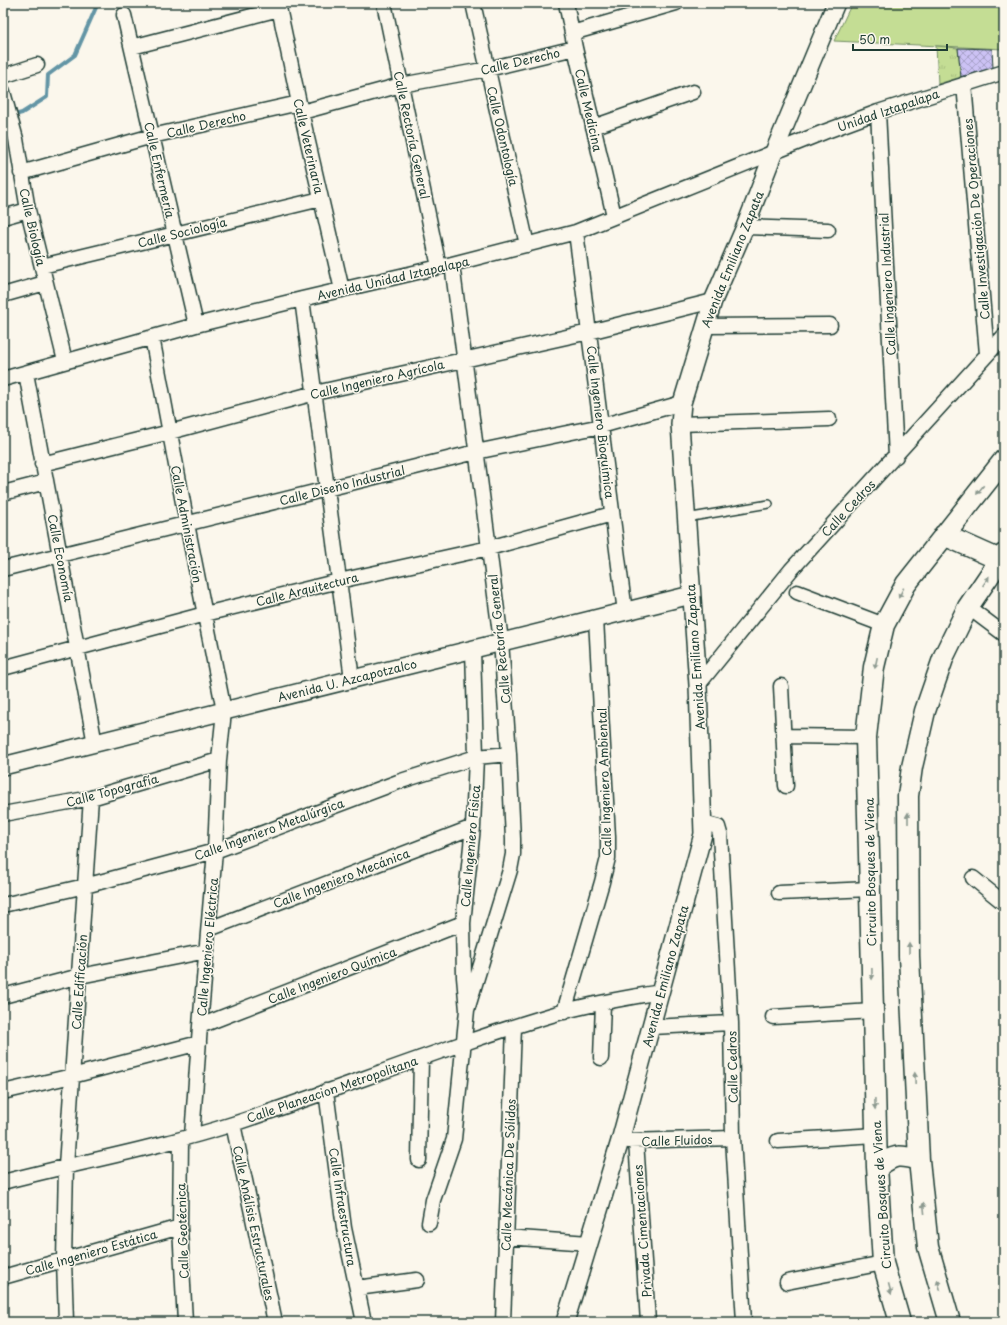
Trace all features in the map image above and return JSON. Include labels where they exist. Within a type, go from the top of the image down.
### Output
[{"type":"main road","name":"Circuito Bosques de Viena","points":[[900,1322],[883,1263],[877,1167],[866,737],[874,666],[884,624],[906,584],[1004,460]]},
{"type":"main road","points":[[944,535],[1002,557],[968,607],[944,656],[925,711],[912,767],[908,796],[909,956],[918,1151],[928,1247],[951,1320]]},
{"type":"main road","points":[[876,1137],[918,1151]]},
{"type":"main road","points":[[877,1167],[891,1158],[904,1156],[918,1151]]},
{"type":"street","name":"Calle Rectoría General","points":[[384,3],[401,85],[446,266],[464,359],[501,641],[509,754],[513,854],[510,870],[467,1010]]},
{"type":"street","name":"Calle Odontología","points":[[473,3],[527,245]]},
{"type":"street","name":"Calle Medicina","points":[[566,3],[614,216]]},
{"type":"street","points":[[572,32],[676,3]]},
{"type":"street","name":"Avenida Emiliano Zapata","points":[[565,1322],[589,1243],[628,1141],[660,992],[703,834],[698,685],[690,595],[680,424],[682,403],[713,301],[745,227],[774,152],[836,3]]},
{"type":"street","points":[[132,47],[279,6]]},
{"type":"street","name":"Calle Veterinaria","points":[[279,6],[300,108],[342,290]]},
{"type":"street","name":"Calle Enfermería","points":[[124,14],[196,325]]},
{"type":"street","name":"Calle Derecho","points":[[21,173],[152,136],[300,108],[401,85],[488,70],[575,48]]},
{"type":"street","points":[[3,76],[37,65]]},
{"type":"street","name":"Unidad Iztapalapa","points":[[774,152],[878,112],[1004,72]]},
{"type":"street","name":"Calle Investigación De Operaciones","points":[[964,84],[987,354]]},
{"type":"street","points":[[593,127],[693,92]]},
{"type":"street","name":"Calle Biología","points":[[4,94],[12,124],[9,140],[21,173],[28,210],[65,361]]},
{"type":"street","name":"Calle Ingeniero Industrial","points":[[878,112],[896,456]]},
{"type":"street","name":"Avenida Unidad Iztapalapa","points":[[3,379],[196,325],[446,266],[576,232],[774,152]]},
{"type":"street","name":"Calle Sociología","points":[[42,266],[321,199]]},
{"type":"street","points":[[3,217],[28,210]]},
{"type":"street","points":[[745,227],[828,230]]},
{"type":"street","name":"Calle Ingeniero Bioquímica","points":[[576,232],[625,612]]},
{"type":"street","points":[[3,295],[46,283]]},
{"type":"street","points":[[302,299],[352,679]]},
{"type":"street","name":"Calle Ingeniero Agrícola","points":[[42,464],[170,432],[315,393],[589,332],[713,301]]},
{"type":"street","points":[[705,326],[830,326]]},
{"type":"street","name":"Calle Cedros","points":[[698,685],[792,570],[1004,336]]},
{"type":"street","name":"Calle Administración","points":[[152,337],[204,614],[224,711]]},
{"type":"street","name":"Calle Economía","points":[[26,373],[95,744]]},
{"type":"street","name":"Calle Diseño Industrial","points":[[3,570],[476,452],[601,426],[682,403]]},
{"type":"street","points":[[680,424],[829,419]]},
{"type":"street","points":[[3,493],[46,482]]},
{"type":"street","name":"Calle Arquitectura","points":[[3,668],[204,614],[339,581],[489,548],[612,514]]},
{"type":"street","points":[[797,592],[884,624]]},
{"type":"street","name":"Avenida U. Azcapotzalco","points":[[3,766],[690,595]]},
{"type":"street","points":[[968,607],[1004,634]]},
{"type":"street","name":"Calle Ingeniero Ambiental","points":[[564,1012],[608,858],[596,619]]},
{"type":"street","name":"Calle Ingeniero Física","points":[[429,1223],[433,1200],[454,1139],[465,1043],[467,1010],[464,977],[463,923],[473,827],[476,757],[473,649]]},
{"type":"street","points":[[781,686],[786,786]]},
{"type":"street","name":"Calle Ingeniero Eléctrica","points":[[186,1138],[199,1043],[215,851],[224,711]]},
{"type":"street","points":[[784,736],[866,737]]},
{"type":"street","name":"Calle Ingeniero Metalúrgica","points":[[3,905],[85,886],[215,851],[398,782],[476,757],[509,754]]},
{"type":"street","name":"Calle Topografía","points":[[3,814],[91,798],[220,760]]},
{"type":"street","name":"Calle Edificación","points":[[66,1322],[64,1260],[66,1166],[91,798]]},
{"type":"street","name":"Calle Cedros","points":[[703,823],[718,827],[720,834],[731,1023],[733,1138],[744,1322]]},
{"type":"street","name":"Calle Ingeniero Mecánica","points":[[209,929],[473,827]]},
{"type":"street","points":[[973,878],[1004,903]]},
{"type":"street","points":[[779,893],[870,889]]},
{"type":"street","name":"Calle Ingeniero Química","points":[[200,1026],[463,923]]},
{"type":"street","points":[[3,996],[80,976],[207,951]]},
{"type":"street","name":"Calle Planeacion Metropolitana","points":[[3,1182],[186,1138],[233,1124],[514,1027],[564,1012],[660,992]]},
{"type":"street","points":[[601,1058],[603,1003]]},
{"type":"street","points":[[773,1017],[873,1011]]},
{"type":"street","points":[[652,1027],[731,1023]]},
{"type":"street","name":"Calle Mecánica De Sólidos","points":[[502,1322],[514,1027]]},
{"type":"street","points":[[3,1092],[72,1076],[199,1043]]},
{"type":"street","points":[[419,1160],[421,1058]]},
{"type":"street","name":"Calle Infraestructura","points":[[326,1091],[344,1228],[364,1322]]},
{"type":"street","name":"Calle Análisis Estructurales","points":[[233,1124],[275,1322]]},
{"type":"street","points":[[778,1141],[876,1137]]},
{"type":"street","name":"Calle Geotécnica","points":[[185,1322],[180,1227],[186,1138]]},
{"type":"street","name":"Calle Fluidos","points":[[628,1141],[733,1138]]},
{"type":"street","name":"Privada Cimentaciones","points":[[628,1141],[648,1322]]},
{"type":"street","name":"Calle Ingeniero Estática","points":[[3,1277],[180,1227]]},
{"type":"street","points":[[506,1236],[589,1243]]},
{"type":"street","points":[[787,1282],[883,1263]]},
{"type":"street","points":[[357,1288],[418,1280]]},
{"type":"lane","points":[[686,518],[769,504]]},
{"type":"green space","points":[[852,3],[1004,3],[1004,49],[834,41]]},
{"type":"green space","points":[[936,46],[958,48],[961,77],[938,84]]},
{"type":"building","points":[[958,48],[992,49],[993,68],[961,77]]},
{"type":"waterway","points":[[11,116],[22,113],[47,97],[48,75],[75,55],[98,3]]}]
